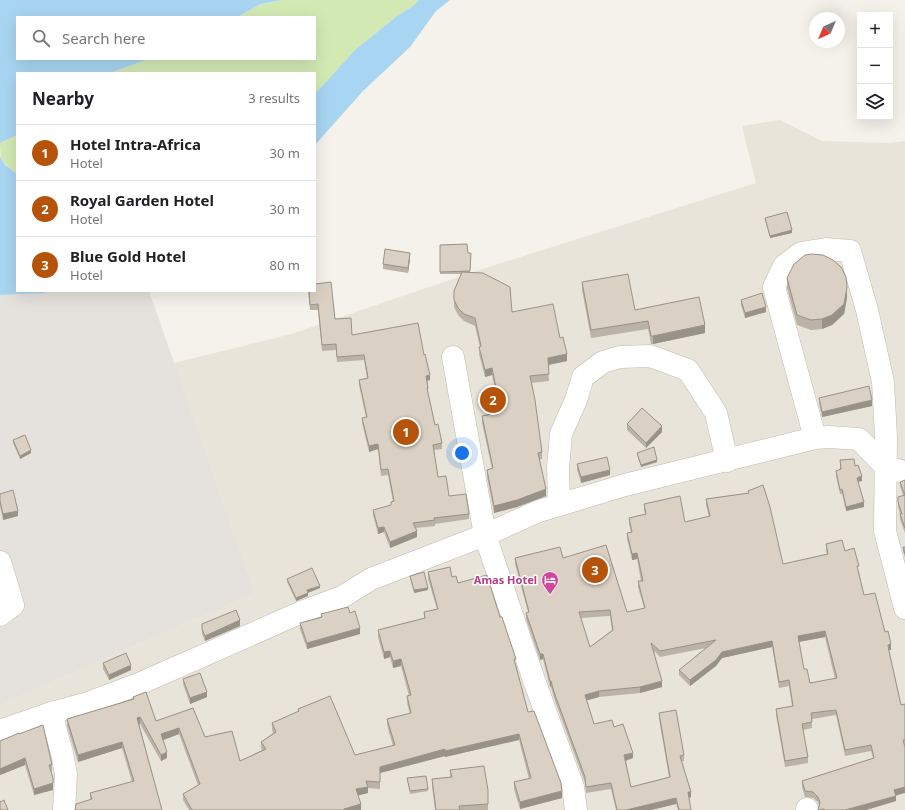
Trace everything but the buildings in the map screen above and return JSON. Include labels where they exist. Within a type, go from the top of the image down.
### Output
[{"type":"street","points":[[815,438],[774,286],[784,266],[801,253],[826,249],[850,251],[867,310],[883,382],[886,437],[895,470],[885,531],[905,608]]},
{"type":"street","points":[[559,504],[558,468],[561,434],[584,377],[602,362],[620,357],[650,356],[688,370],[716,412],[727,461]]},
{"type":"street","points":[[453,357],[485,535],[535,683],[574,787],[576,810]]},
{"type":"street","points":[[0,730],[51,713],[88,703],[141,683],[304,611],[342,597],[371,579],[485,535],[539,511],[559,504],[625,485],[815,438],[829,437],[859,439],[895,470]]},
{"type":"street","points":[[0,562],[13,605],[0,615]]},
{"type":"street","points":[[51,713],[66,774],[64,810]]},
{"type":"shaded area","points":[[780,120],[822,141],[889,143],[905,141],[905,810],[0,810],[0,705],[255,593],[174,363],[291,334],[476,271],[756,183],[742,126]]},
{"type":"shaded area","points":[[149,292],[255,593],[0,705],[0,295]]},
{"type":"green space","points":[[282,0],[419,0],[355,50],[316,93],[316,72],[113,72],[146,60],[316,60],[316,16],[239,16],[261,4]]},
{"type":"green space","points":[[16,135],[16,173],[3,162],[0,143]]},
{"type":"water","points":[[0,0],[282,0],[261,4],[239,16],[16,16],[16,60],[146,60],[113,72],[16,72],[16,135],[0,143]]},
{"type":"water","points":[[419,0],[450,0],[436,11],[410,47],[362,92],[316,144],[316,93],[355,50],[397,16],[413,6]]},
{"type":"water","points":[[0,156],[5,165],[16,173],[16,292],[48,292],[0,295]]},
{"type":"place","name":"Royal Garden Hotel","points":[[493,400]]},
{"type":"place","name":"Hotel Intra-Africa","points":[[406,432]]},
{"type":"place","name":"Blue Gold Hotel","points":[[595,570]]},
{"type":"place","name":"Amas Hotel","points":[[550,595]]}]
